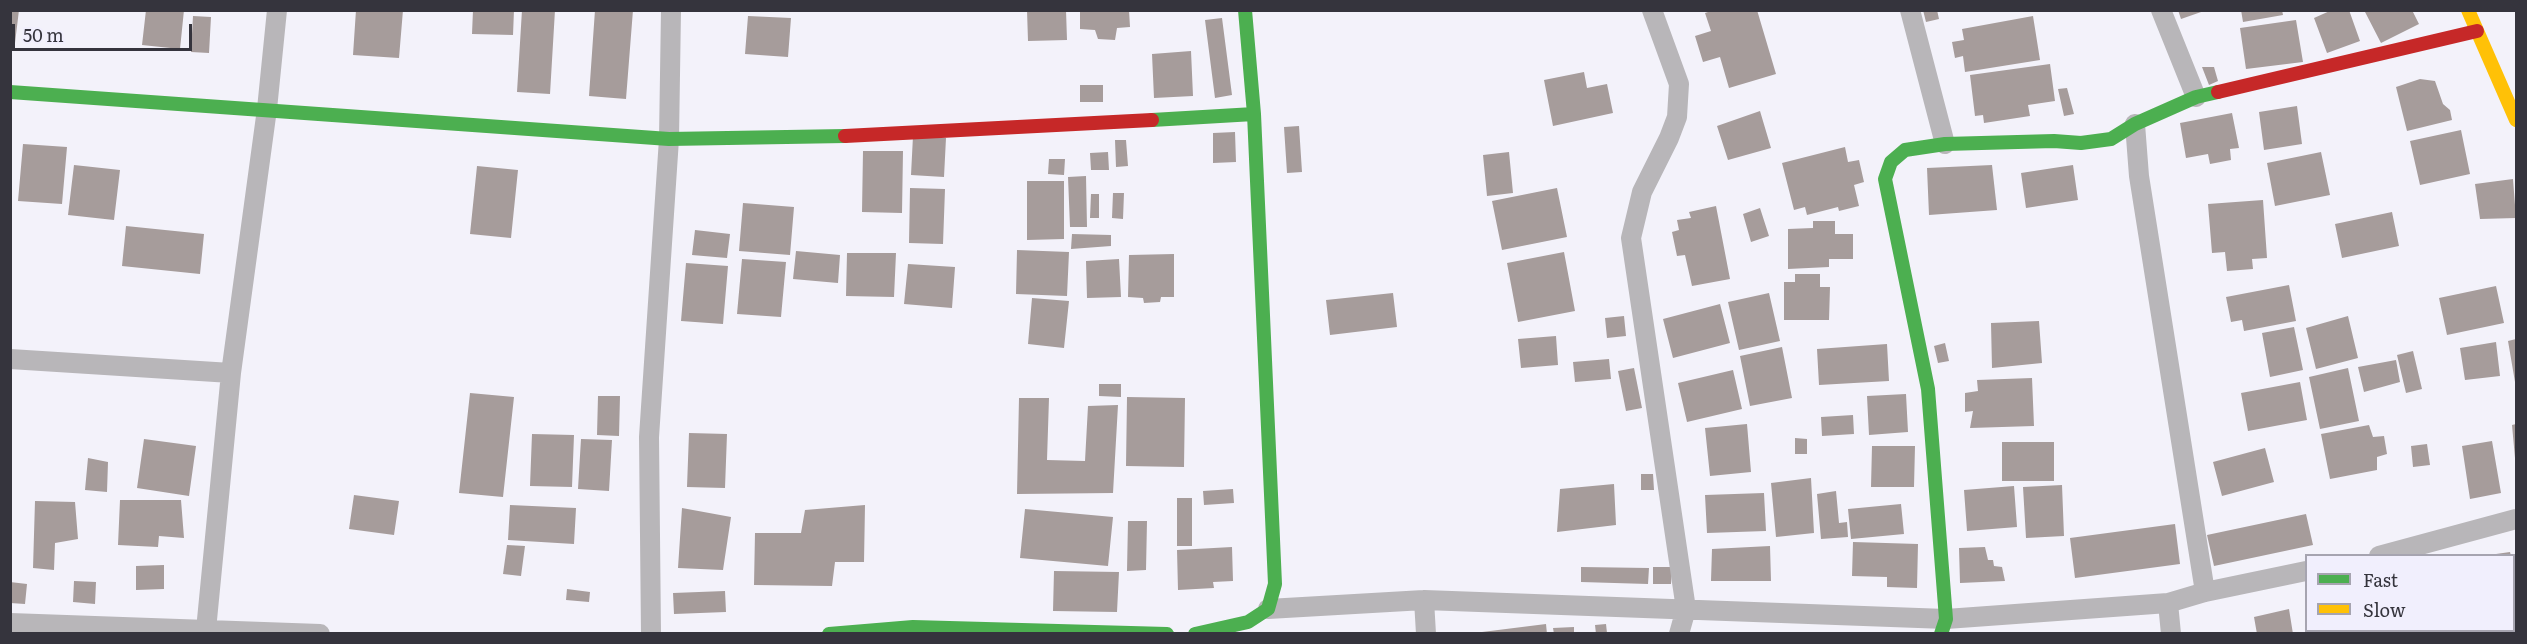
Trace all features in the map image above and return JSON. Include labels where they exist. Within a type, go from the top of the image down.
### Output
[{"type":"street","points":[[206,630],[231,373],[267,109],[277,10]]},
{"type":"street","points":[[651,633],[649,437],[669,139],[671,10]]},
{"type":"street","points":[[1245,10],[1254,114],[1275,584],[1268,609]]},
{"type":"street","points":[[1652,10],[1679,84],[1677,117],[1642,192],[1630,238],[1686,609],[1679,633]]},
{"type":"street","points":[[1910,10],[1946,144]]},
{"type":"street","points":[[2161,10],[2196,97]]},
{"type":"street","points":[[2468,10],[2517,120]]},
{"type":"street","points":[[1944,626],[1928,388],[1885,179],[1891,162],[1905,150],[1946,144],[2054,141],[2081,143],[2111,139],[2135,124],[2196,97],[2477,31]]},
{"type":"street","points":[[10,92],[669,139],[896,135],[1254,114]]},
{"type":"street","points":[[2135,124],[2139,176],[2205,592]]},
{"type":"street","points":[[10,359],[231,373]]},
{"type":"street","points":[[2389,554],[2410,552],[2517,519]]},
{"type":"street","points":[[1195,633],[1248,622],[1268,609],[1424,600],[1686,609],[1944,626],[2168,603],[2205,592],[2305,571]]},
{"type":"street","points":[[1424,600],[1425,633]]},
{"type":"street","points":[[2168,603],[2171,633]]},
{"type":"street","points":[[10,623],[114,630],[320,633]]},
{"type":"street","points":[[829,633],[913,630],[1167,633]]},
{"type":"building","points":[[10,10],[19,10],[15,43],[10,43]]},
{"type":"building","points":[[146,10],[184,10],[180,49],[142,45]]},
{"type":"building","points":[[356,10],[403,10],[399,58],[353,55]]},
{"type":"building","points":[[473,10],[514,10],[513,35],[472,34]]},
{"type":"building","points":[[522,10],[555,10],[550,94],[517,92]]},
{"type":"building","points":[[595,10],[633,10],[626,99],[589,96]]},
{"type":"building","points":[[1027,10],[1066,10],[1067,40],[1028,41]]},
{"type":"building","points":[[1080,10],[1129,10],[1130,27],[1117,28],[1115,40],[1098,39],[1095,30],[1080,29]]},
{"type":"building","points":[[1714,10],[1757,10],[1776,74],[1729,88],[1720,57],[1703,62],[1695,36],[1711,31],[1705,13]]},
{"type":"building","points":[[1923,10],[1937,10],[1939,19],[1926,22]]},
{"type":"building","points":[[2178,10],[2204,10],[2204,11],[2181,19]]},
{"type":"building","points":[[2241,10],[2282,10],[2283,15],[2243,22]]},
{"type":"building","points":[[2332,10],[2349,10],[2360,41],[2327,53],[2314,18]]},
{"type":"building","points":[[2364,10],[2412,10],[2419,24],[2381,43]]},
{"type":"building","points":[[193,16],[211,17],[209,53],[191,52]]},
{"type":"building","points":[[748,16],[791,18],[788,57],[745,54]]},
{"type":"building","points":[[2033,16],[2040,60],[1965,72],[1963,56],[1955,58],[1952,42],[1964,40],[1962,29]]},
{"type":"building","points":[[1222,18],[1232,95],[1215,98],[1205,20]]},
{"type":"building","points":[[2296,20],[2303,62],[2246,69],[2240,28]]},
{"type":"building","points":[[1191,51],[1193,96],[1154,98],[1152,54]]},
{"type":"building","points":[[2050,64],[2055,101],[2028,105],[2030,116],[1984,123],[1983,115],[1975,116],[1970,75]]},
{"type":"building","points":[[2202,67],[2214,67],[2218,81],[2209,85]]},
{"type":"building","points":[[1584,72],[1587,88],[1607,84],[1613,113],[1553,126],[1544,80]]},
{"type":"building","points":[[2420,79],[2435,81],[2443,104],[2450,110],[2452,120],[2407,131],[2396,87]]},
{"type":"building","points":[[1080,85],[1103,85],[1103,102],[1080,102]]},
{"type":"building","points":[[2067,88],[2074,114],[2064,116],[2058,89]]},
{"type":"building","points":[[2297,106],[2302,144],[2264,150],[2259,112]]},
{"type":"building","points":[[1760,111],[1771,148],[1728,160],[1717,126]]},
{"type":"building","points":[[2232,113],[2239,148],[2230,149],[2231,160],[2210,164],[2208,154],[2186,158],[2180,123]]},
{"type":"building","points":[[1299,126],[1302,172],[1287,173],[1284,127]]},
{"type":"building","points":[[2461,130],[2470,174],[2420,185],[2410,141]]},
{"type":"building","points":[[1235,132],[1236,162],[1213,163],[1213,133]]},
{"type":"building","points":[[913,136],[946,138],[944,177],[911,175]]},
{"type":"building","points":[[1115,140],[1126,140],[1128,166],[1116,167]]},
{"type":"building","points":[[23,144],[67,147],[62,204],[18,201]]},
{"type":"building","points":[[1845,147],[1848,162],[1859,160],[1864,182],[1854,185],[1859,206],[1839,211],[1838,207],[1807,215],[1805,207],[1794,210],[1782,163]]},
{"type":"building","points":[[863,151],[903,151],[902,213],[862,212]]},
{"type":"building","points":[[1108,152],[1109,170],[1091,170],[1090,153]]},
{"type":"building","points":[[1509,152],[1513,193],[1487,196],[1483,155]]},
{"type":"building","points":[[2321,152],[2330,195],[2275,206],[2267,163]]},
{"type":"building","points":[[1049,159],[1065,159],[1064,175],[1048,174]]},
{"type":"building","points":[[74,165],[120,170],[114,220],[68,215]]},
{"type":"building","points":[[1992,165],[1997,210],[1929,215],[1927,168]]},
{"type":"building","points":[[2073,165],[2078,200],[2026,208],[2021,173]]},
{"type":"building","points":[[477,166],[518,170],[511,238],[470,234]]},
{"type":"building","points":[[1086,176],[1087,227],[1070,227],[1068,177]]},
{"type":"building","points":[[2513,179],[2516,218],[2480,219],[2475,184]]},
{"type":"building","points":[[1027,181],[1064,181],[1064,239],[1027,240]]},
{"type":"building","points":[[910,188],[945,189],[943,244],[909,243]]},
{"type":"building","points":[[1557,188],[1567,237],[1502,250],[1492,201]]},
{"type":"building","points":[[1113,193],[1124,193],[1123,219],[1112,218]]},
{"type":"building","points":[[1091,194],[1099,194],[1099,218],[1090,218]]},
{"type":"building","points":[[2263,200],[2267,258],[2252,259],[2253,269],[2227,271],[2225,252],[2212,253],[2208,204]]},
{"type":"building","points":[[743,203],[794,207],[790,255],[739,251]]},
{"type":"building","points":[[1716,206],[1730,279],[1692,286],[1685,255],[1677,256],[1672,232],[1679,230],[1677,220],[1691,218],[1689,212]]},
{"type":"building","points":[[1760,208],[1769,236],[1751,242],[1743,214]]},
{"type":"building","points":[[2392,212],[2399,246],[2342,258],[2335,224]]},
{"type":"building","points":[[1813,221],[1835,221],[1835,234],[1853,234],[1853,259],[1829,259],[1829,267],[1788,269],[1788,229],[1813,228]]},
{"type":"building","points":[[126,226],[204,234],[200,274],[122,266]]},
{"type":"building","points":[[695,230],[730,234],[727,258],[692,255]]},
{"type":"building","points":[[1072,234],[1111,235],[1111,246],[1071,249]]},
{"type":"building","points":[[1017,250],[1069,252],[1067,296],[1016,294]]},
{"type":"building","points":[[796,251],[840,255],[838,283],[793,279]]},
{"type":"building","points":[[1564,252],[1575,311],[1518,322],[1507,263]]},
{"type":"building","points":[[847,253],[896,253],[894,297],[846,296]]},
{"type":"building","points":[[1174,254],[1174,297],[1161,297],[1160,302],[1144,303],[1143,298],[1128,297],[1129,255]]},
{"type":"building","points":[[742,259],[786,262],[781,317],[737,314]]},
{"type":"building","points":[[1119,259],[1121,297],[1087,298],[1086,261]]},
{"type":"building","points":[[686,263],[728,266],[723,324],[681,321]]},
{"type":"building","points":[[908,264],[955,267],[952,308],[904,304]]},
{"type":"building","points":[[1795,274],[1820,274],[1820,287],[1830,287],[1829,320],[1784,320],[1784,282],[1795,282]]},
{"type":"building","points":[[2289,285],[2296,321],[2244,331],[2242,320],[2231,322],[2226,297]]},
{"type":"building","points":[[2496,286],[2504,323],[2447,335],[2439,298]]},
{"type":"building","points":[[1393,293],[1397,327],[1330,335],[1326,300]]},
{"type":"building","points":[[1769,293],[1780,341],[1739,350],[1728,302]]},
{"type":"building","points":[[1032,298],[1069,301],[1064,348],[1028,344]]},
{"type":"building","points":[[1720,304],[1730,343],[1673,358],[1663,319]]},
{"type":"building","points":[[1624,316],[1626,336],[1607,338],[1605,318]]},
{"type":"building","points":[[2348,316],[2358,358],[2316,369],[2306,328]]},
{"type":"building","points":[[2039,321],[2042,363],[1992,368],[1991,323]]},
{"type":"building","points":[[2294,327],[2303,370],[2270,377],[2262,333]]},
{"type":"building","points":[[1556,336],[1558,365],[1521,368],[1518,339]]},
{"type":"building","points":[[2516,339],[2516,382],[2515,382],[2508,341]]},
{"type":"building","points":[[2496,342],[2500,376],[2465,380],[2460,348]]},
{"type":"building","points":[[1945,343],[1949,361],[1938,363],[1934,346]]},
{"type":"building","points":[[1887,344],[1889,381],[1819,385],[1817,349]]},
{"type":"building","points":[[1782,347],[1792,398],[1750,406],[1740,356]]},
{"type":"building","points":[[2413,351],[2422,389],[2406,393],[2397,355]]},
{"type":"building","points":[[1609,359],[1611,379],[1575,382],[1573,362]]},
{"type":"building","points":[[2396,360],[2400,382],[2364,392],[2358,367]]},
{"type":"building","points":[[1634,368],[1642,408],[1626,411],[1618,371]]},
{"type":"building","points":[[2348,368],[2359,421],[2320,429],[2309,377]]},
{"type":"building","points":[[1733,370],[1742,409],[1687,422],[1678,383]]},
{"type":"building","points":[[2032,378],[2034,426],[1970,428],[1973,411],[1965,412],[1965,393],[1978,391],[1977,380]]},
{"type":"building","points":[[2300,382],[2307,420],[2248,431],[2241,393]]},
{"type":"building","points":[[1099,384],[1121,384],[1121,397],[1099,396]]},
{"type":"building","points":[[470,393],[514,397],[503,497],[459,493]]},
{"type":"building","points":[[1906,394],[1908,432],[1869,435],[1867,396]]},
{"type":"building","points":[[598,396],[620,396],[619,436],[597,435]]},
{"type":"building","points":[[1127,397],[1185,398],[1184,467],[1126,466]]},
{"type":"building","points":[[1019,398],[1049,398],[1047,460],[1085,461],[1088,406],[1118,405],[1113,493],[1017,494]]},
{"type":"building","points":[[1853,415],[1854,434],[1822,436],[1821,417]]},
{"type":"building","points":[[1747,424],[1751,472],[1710,476],[1705,428]]},
{"type":"building","points":[[2516,424],[2516,458],[2515,458],[2512,425]]},
{"type":"building","points":[[2369,425],[2373,437],[2384,436],[2387,454],[2377,457],[2377,470],[2330,479],[2321,434]]},
{"type":"building","points":[[689,433],[727,434],[725,488],[687,487]]},
{"type":"building","points":[[532,434],[574,435],[572,487],[530,486]]},
{"type":"building","points":[[1795,438],[1807,439],[1807,454],[1795,454]]},
{"type":"building","points":[[144,439],[196,446],[189,496],[137,488]]},
{"type":"building","points":[[581,439],[612,440],[609,491],[578,489]]},
{"type":"building","points":[[2492,441],[2501,493],[2470,499],[2462,446]]},
{"type":"building","points":[[2002,442],[2054,442],[2054,481],[2002,481]]},
{"type":"building","points":[[2427,444],[2430,465],[2413,467],[2411,446]]},
{"type":"building","points":[[1872,446],[1915,446],[1914,487],[1871,487]]},
{"type":"building","points":[[2265,448],[2274,482],[2222,496],[2213,462]]},
{"type":"building","points":[[88,458],[108,462],[107,492],[85,490]]},
{"type":"building","points":[[1641,474],[1653,474],[1654,490],[1641,490]]},
{"type":"building","points":[[1811,478],[1814,533],[1776,537],[1771,483]]},
{"type":"building","points":[[1614,484],[1616,525],[1557,532],[1560,489]]},
{"type":"building","points":[[2062,485],[2064,536],[2026,538],[2023,487]]},
{"type":"building","points":[[2014,486],[2017,527],[1967,531],[1964,490]]},
{"type":"building","points":[[1233,489],[1234,503],[1204,505],[1203,491]]},
{"type":"building","points":[[1836,491],[1839,523],[1847,522],[1848,537],[1821,539],[1817,494]]},
{"type":"building","points":[[1764,493],[1766,531],[1707,533],[1705,495]]},
{"type":"building","points":[[354,495],[399,501],[394,535],[349,529]]},
{"type":"building","points":[[1177,498],[1192,498],[1192,546],[1177,546]]},
{"type":"building","points":[[120,500],[181,500],[184,538],[159,536],[158,547],[118,545]]},
{"type":"building","points":[[35,501],[75,502],[78,539],[55,543],[54,570],[33,568]]},
{"type":"building","points":[[1901,504],[1904,534],[1851,539],[1848,509]]},
{"type":"building","points":[[510,505],[576,508],[574,544],[508,540]]},
{"type":"building","points":[[865,505],[864,562],[835,562],[832,586],[754,585],[755,533],[801,533],[805,510]]},
{"type":"building","points":[[682,508],[731,517],[723,570],[678,568]]},
{"type":"building","points":[[1025,509],[1113,517],[1108,566],[1020,558]]},
{"type":"building","points":[[2306,514],[2313,545],[2214,566],[2207,535]]},
{"type":"building","points":[[1128,521],[1147,521],[1146,570],[1127,571]]},
{"type":"building","points":[[2175,524],[2180,564],[2075,578],[2070,538]]},
{"type":"building","points":[[1853,542],[1918,544],[1917,588],[1887,587],[1887,577],[1852,576]]},
{"type":"building","points":[[507,545],[525,546],[521,576],[503,574]]},
{"type":"building","points":[[1770,546],[1771,581],[1711,581],[1712,549]]},
{"type":"building","points":[[1232,547],[1233,581],[1213,582],[1214,588],[1178,590],[1177,550]]},
{"type":"building","points":[[1985,547],[1988,560],[1993,560],[1994,566],[2002,567],[2005,581],[1960,583],[1959,548]]},
{"type":"building","points":[[164,565],[164,589],[136,590],[136,566]]},
{"type":"building","points":[[1581,567],[1649,568],[1648,584],[1581,582]]},
{"type":"building","points":[[1653,567],[1672,567],[1671,584],[1653,584]]},
{"type":"building","points":[[1054,571],[1119,572],[1117,612],[1053,611]]},
{"type":"building","points":[[74,581],[96,582],[95,604],[73,602]]},
{"type":"building","points":[[10,582],[27,584],[25,604],[10,603]]},
{"type":"building","points":[[567,589],[590,592],[589,602],[566,600]]},
{"type":"building","points":[[725,591],[726,612],[674,614],[673,593]]},
{"type":"building","points":[[2515,606],[2516,634],[2502,634],[2502,632],[2515,632]]},
{"type":"building","points":[[2289,609],[2293,634],[2257,634],[2254,617]]},
{"type":"building","points":[[1546,624],[1547,634],[1482,634],[1482,632]]},
{"type":"building","points":[[1606,624],[1607,633],[1596,634],[1595,625]]},
{"type":"building","points":[[1574,627],[1574,634],[1554,634],[1553,628]]},
{"type":"traffic: fast","points":[[1195,634],[1248,622],[1268,609],[1275,584],[1254,114],[1245,10]]},
{"type":"traffic: fast","points":[[10,92],[669,139],[845,136]]},
{"type":"traffic: fast","points":[[1941,634],[1946,619],[1928,389],[1885,179],[1891,162],[1905,150],[1945,144],[2054,141],[2081,143],[2111,139],[2135,124],[2196,97],[2218,92]]},
{"type":"traffic: fast","points":[[1152,120],[1254,114]]},
{"type":"traffic: fast","points":[[829,634],[913,627],[1167,634]]},
{"type":"traffic: slow","points":[[2468,10],[2516,120]]},
{"type":"traffic: jam","points":[[2218,92],[2477,31]]},
{"type":"traffic: jam","points":[[845,136],[1152,120]]}]
